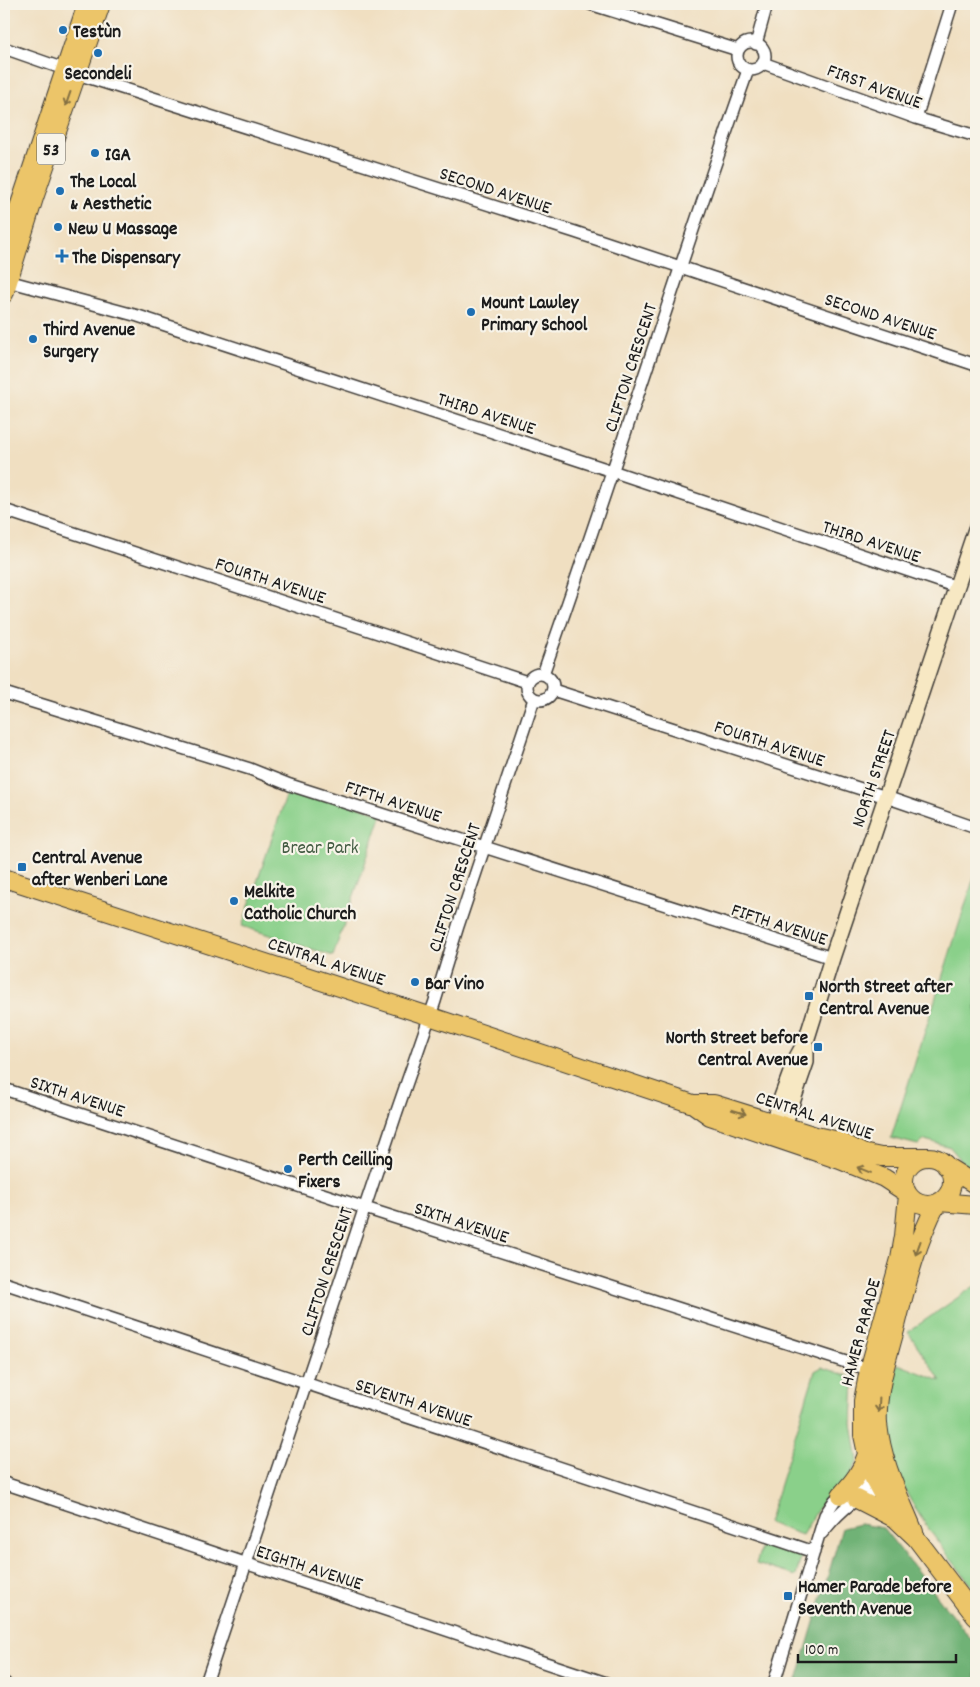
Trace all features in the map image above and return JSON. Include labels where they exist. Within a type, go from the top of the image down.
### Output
[{"type":"main road","name":"53","points":[[5,285],[70,71],[87,4]]},
{"type":"main road","name":"53","points":[[4,252],[70,71],[101,4]]},
{"type":"main road","name":"NORTH STREET","points":[[776,1131],[796,1059],[806,1041],[976,529]]},
{"type":"main road","name":"CENTRAL AVENUE","points":[[4,878],[693,1104],[710,1116],[776,1131],[839,1141],[862,1153],[881,1157],[926,1157]]},
{"type":"main road","name":"CENTRAL AVENUE","points":[[776,1131],[884,1178],[907,1194]]},
{"type":"main road","points":[[976,1185],[935,1158],[926,1157],[914,1161],[906,1170],[904,1181],[907,1194],[919,1204],[976,1205]]},
{"type":"main road","points":[[938,1203],[947,1194],[952,1184],[950,1172],[946,1166]]},
{"type":"main road","name":"HAMER PARADE","points":[[883,1481],[878,1422],[880,1392],[876,1372],[904,1236],[907,1194]]},
{"type":"main road","name":"HAMER PARADE","points":[[883,1481],[867,1454],[863,1435],[863,1401],[876,1372],[926,1224],[938,1203]]},
{"type":"main road","points":[[867,1454],[863,1468],[855,1480],[849,1497],[895,1518],[916,1538]]},
{"type":"main road","points":[[883,1481],[895,1518]]},
{"type":"main road","points":[[883,1481],[916,1538],[976,1616]]},
{"type":"street","points":[[590,4],[738,50]]},
{"type":"street","points":[[756,44],[767,4]]},
{"type":"street","points":[[916,118],[952,4]]},
{"type":"street","points":[[752,42],[756,44],[764,52],[763,63],[757,69],[748,70],[743,68],[737,60],[738,50],[744,44],[752,42]]},
{"type":"street","name":"SECOND AVENUE","points":[[4,48],[976,365]]},
{"type":"street","name":"FIRST AVENUE","points":[[763,63],[916,118],[976,136]]},
{"type":"street","name":"CLIFTON CRESCENT","points":[[543,674],[748,70]]},
{"type":"street","name":"THIRD AVENUE","points":[[5,285],[138,316],[612,471],[957,587]]},
{"type":"street","name":"FOURTH AVENUE","points":[[4,510],[527,682]]},
{"type":"street","points":[[543,674],[551,680],[553,690],[546,699],[534,699],[527,692],[527,682],[534,675],[543,674]]},
{"type":"street","name":"FOURTH AVENUE","points":[[553,690],[886,797],[976,828]]},
{"type":"street","name":"FIFTH AVENUE","points":[[4,692],[832,958]]},
{"type":"street","name":"CLIFTON CRESCENT","points":[[206,1683],[429,1016],[436,1001],[446,963],[534,699]]},
{"type":"street","name":"SIXTH AVENUE","points":[[4,1088],[365,1208],[876,1372]]},
{"type":"street","name":"SEVENTH AVENUE","points":[[4,1283],[814,1552]]},
{"type":"street","points":[[774,1683],[825,1515],[835,1500],[849,1497],[883,1481]]},
{"type":"street","name":"EIGHTH AVENUE","points":[[4,1483],[606,1683]]},
{"type":"green space","name":"Brear Park","points":[[290,785],[382,814],[333,956],[242,926]]},
{"type":"green space","points":[[976,871],[976,1178],[950,1147],[925,1140],[918,1145],[891,1138]]},
{"type":"green space","points":[[976,1285],[976,1591],[942,1548],[911,1501],[899,1477],[890,1451],[886,1424],[887,1396],[898,1364],[941,1381],[908,1332]]},
{"type":"green space","points":[[822,1367],[854,1378],[852,1423],[858,1461],[846,1482],[823,1501],[802,1535],[768,1523],[815,1371]]},
{"type":"green space","points":[[860,1524],[883,1528],[976,1645],[976,1683],[796,1683],[842,1528]]},
{"type":"green space","points":[[763,1541],[802,1554],[796,1576],[756,1564]]},
{"type":"place","name":"Testùn","points":[[63,30]]},
{"type":"place","name":"Secondeli","points":[[98,53]]},
{"type":"place","name":"IGA","points":[[95,153]]},
{"type":"place","name":"The Local & Aesthetic","points":[[60,191]]},
{"type":"place","name":"New U Massage","points":[[58,227]]},
{"type":"place","name":"The Dispensary","points":[[62,256]]},
{"type":"place","name":"Mount Lawley Primary School","points":[[471,312]]},
{"type":"place","name":"Third Avenue Surgery","points":[[33,339]]},
{"type":"place","name":"Central Avenue after Wenberi Lane","points":[[22,867]]},
{"type":"place","name":"Melkite Catholic Church","points":[[234,901]]},
{"type":"place","name":"Bar Vino","points":[[415,982]]},
{"type":"place","name":"North Street after Central Avenue","points":[[809,996]]},
{"type":"place","name":"North Street before Central Avenue","points":[[818,1047]]},
{"type":"place","name":"Perth Ceilling Fixers","points":[[288,1169]]},
{"type":"place","name":"Hamer Parade before Seventh Avenue","points":[[788,1596]]}]
